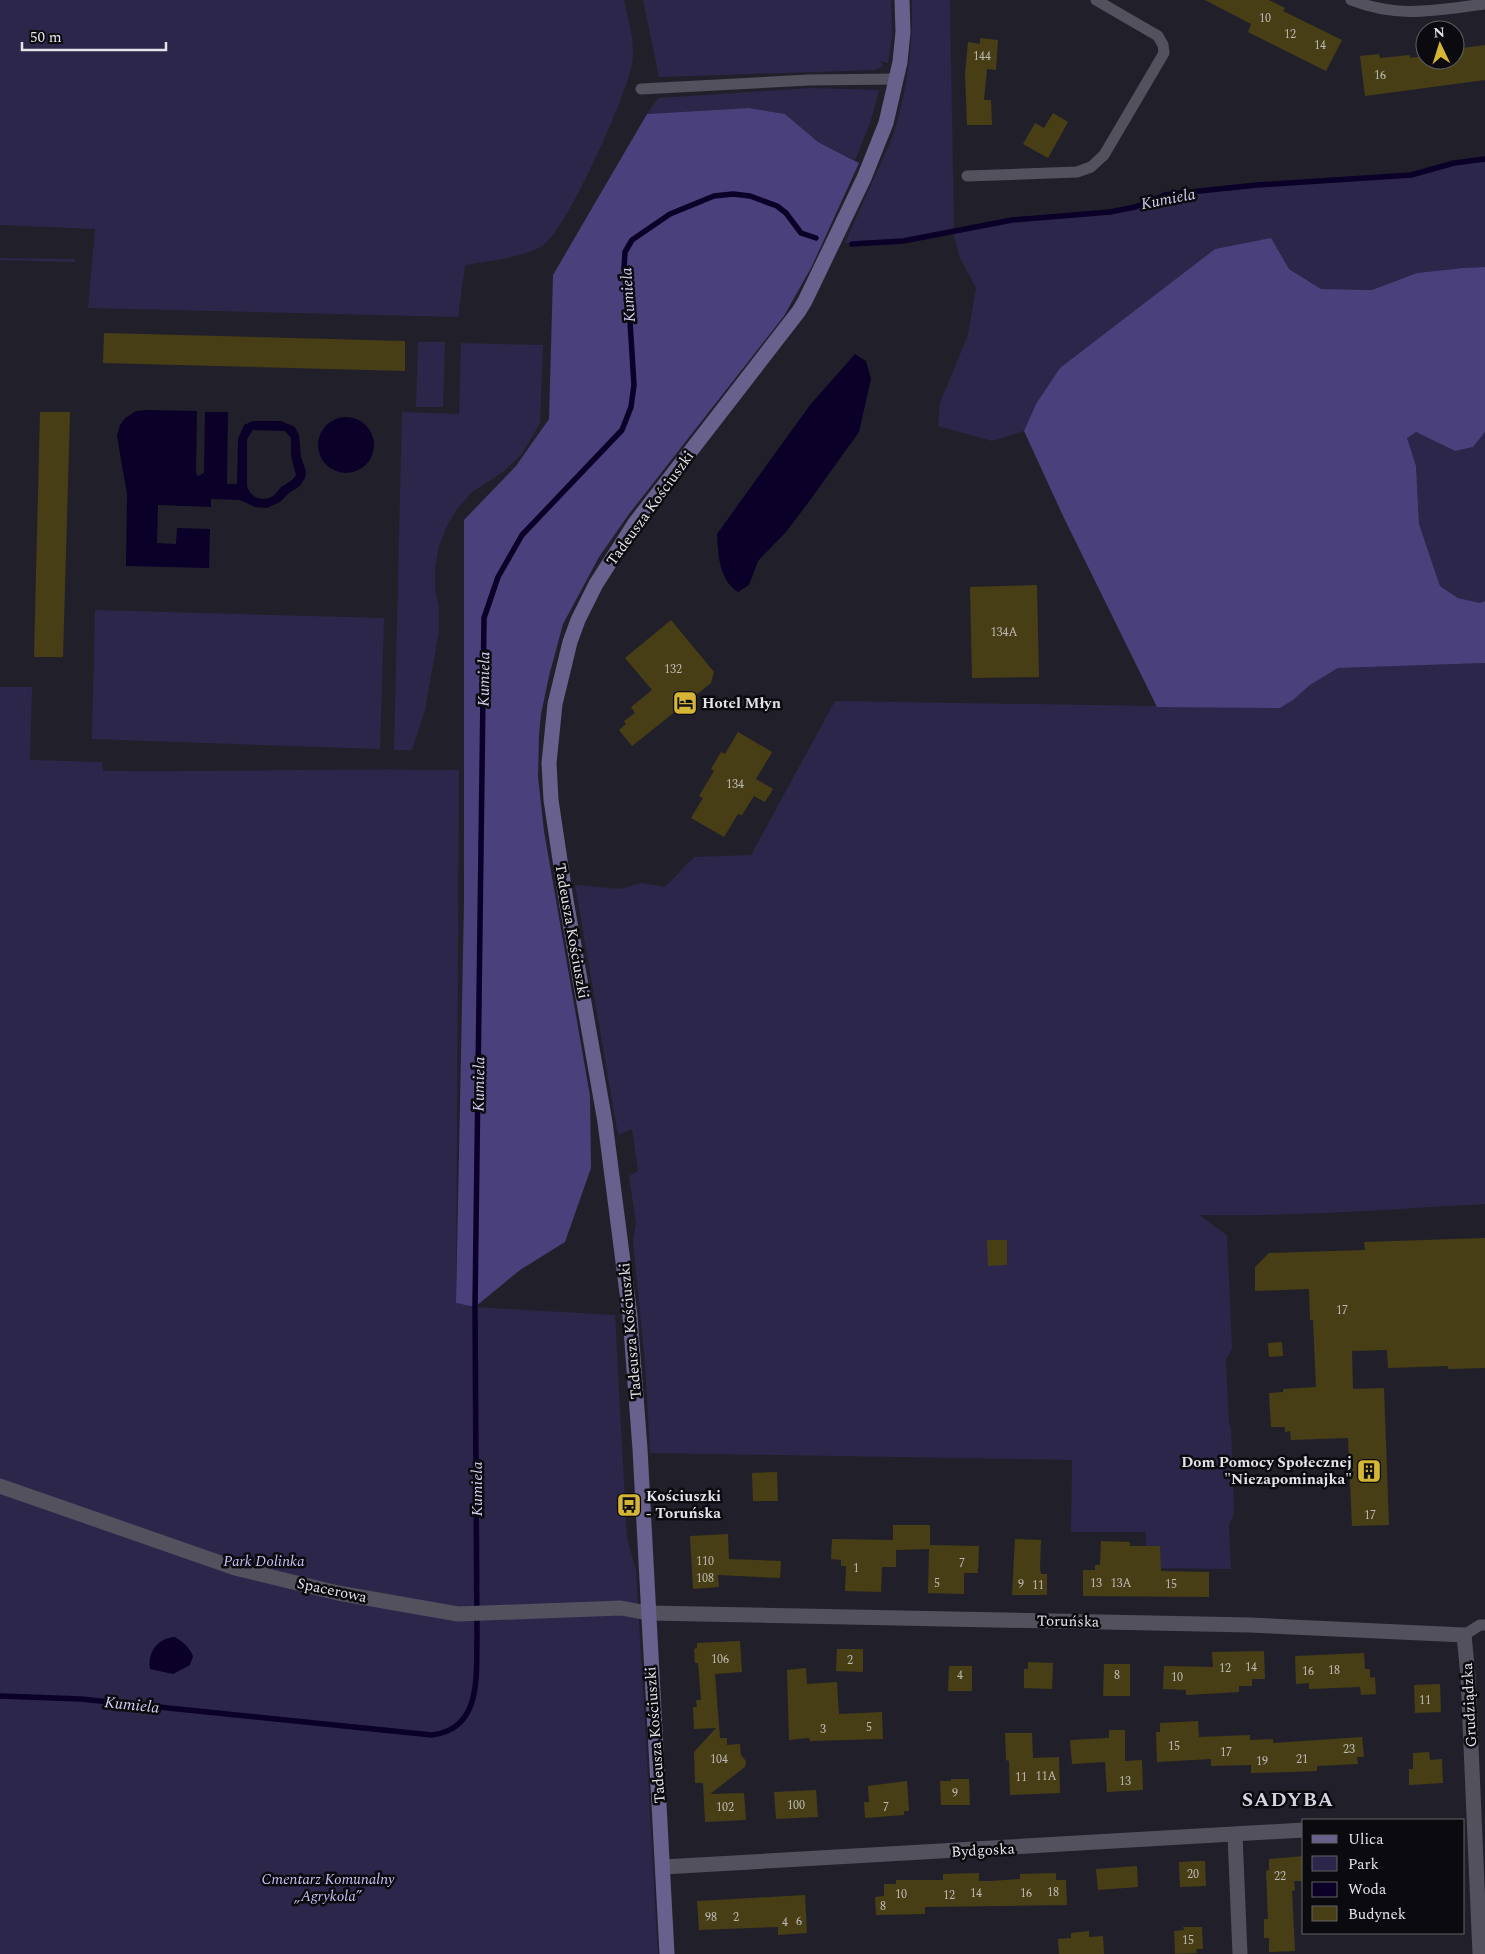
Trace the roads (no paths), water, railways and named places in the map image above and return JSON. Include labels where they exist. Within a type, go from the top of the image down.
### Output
[{"type":"street","name":"Tadeusza Kościuszki","points":[[667,1954],[640,1449],[630,1316],[605,1122],[566,900],[551,800],[549,764],[552,718],[559,683],[573,635],[586,603],[609,562],[635,523],[799,311],[820,270],[878,145],[893,101],[902,46],[902,0]]},
{"type":"street","name":"Spacerowa","points":[[0,1486],[235,1568],[338,1593],[458,1614],[621,1608],[648,1613]]},
{"type":"street","name":"Toruńska","points":[[648,1613],[1250,1625],[1464,1635]]},
{"type":"street","name":"Grudziądzka","points":[[1464,1635],[1468,1676],[1480,1954]]},
{"type":"street","name":"Bydgoska","points":[[663,1867],[1302,1830]]},
{"type":"street","points":[[1235,1835],[1240,1954]]},
{"type":"lane","points":[[967,176],[1077,172],[1091,167],[1104,155],[1165,50],[1158,36],[1096,0]]},
{"type":"lane","points":[[1351,0],[1388,11],[1413,13],[1485,4]]},
{"type":"lane","points":[[641,89],[800,80],[897,78]]},
{"type":"lane","name":"Toruńska","points":[[1464,1635],[1480,1625],[1485,1625]]},
{"type":"water","points":[[855,354],[866,361],[871,379],[859,432],[786,532],[758,561],[749,585],[738,592],[723,574],[719,558],[717,534],[810,405]]},
{"type":"water","points":[[136,411],[197,411],[196,473],[198,476],[204,473],[205,412],[228,412],[227,484],[237,484],[238,439],[244,425],[253,421],[281,421],[295,427],[299,435],[301,457],[306,471],[305,478],[300,486],[280,502],[267,508],[255,507],[240,500],[211,499],[211,507],[158,505],[157,543],[176,544],[177,528],[210,529],[209,568],[126,566],[127,494],[117,436],[120,425],[125,418]],"holes":[[[253,430],[285,431],[291,438],[291,456],[296,475],[273,496],[265,499],[257,498],[247,486],[247,439]]]},
{"type":"water","points":[[346,417],[357,419],[366,425],[372,434],[374,445],[372,456],[366,465],[357,471],[346,473],[335,471],[326,465],[320,456],[318,445],[320,434],[326,425],[335,419]]},
{"type":"water","points":[[175,1637],[186,1645],[193,1656],[190,1665],[173,1674],[150,1669],[150,1657],[155,1647],[164,1640]]},
{"type":"waterway","name":"Kumiela","points":[[852,244],[903,241],[1012,220],[1110,212],[1135,207],[1165,195],[1257,185],[1411,175],[1454,163],[1485,159]]},
{"type":"waterway","name":"Kumiela","points":[[0,1696],[81,1699],[432,1735],[448,1731],[460,1723],[468,1712],[476,1684],[477,1668],[475,1307],[484,618],[498,577],[522,535],[622,430],[631,407],[634,385],[628,290],[624,269],[625,252],[632,240],[670,214],[714,196],[733,194],[750,196],[777,206],[786,213],[801,233],[816,238]]},
{"type":"place","name":"Hotel Młyn","points":[[685,703]]},
{"type":"place","name":"Dom Pomocy Społecznej \"Niezapominajka\"","points":[[1369,1471]]},
{"type":"place","name":"Kościuszki - Toruńska","points":[[629,1505]]},
{"type":"district","name":"SADYBA","points":[[1288,1799]]},
{"type":"park label","name":"Park Dolinka","points":[[264,1561]]},
{"type":"park label","name":"Cmentarz Komunalny „Agrykola”","points":[[328,1888]]}]
